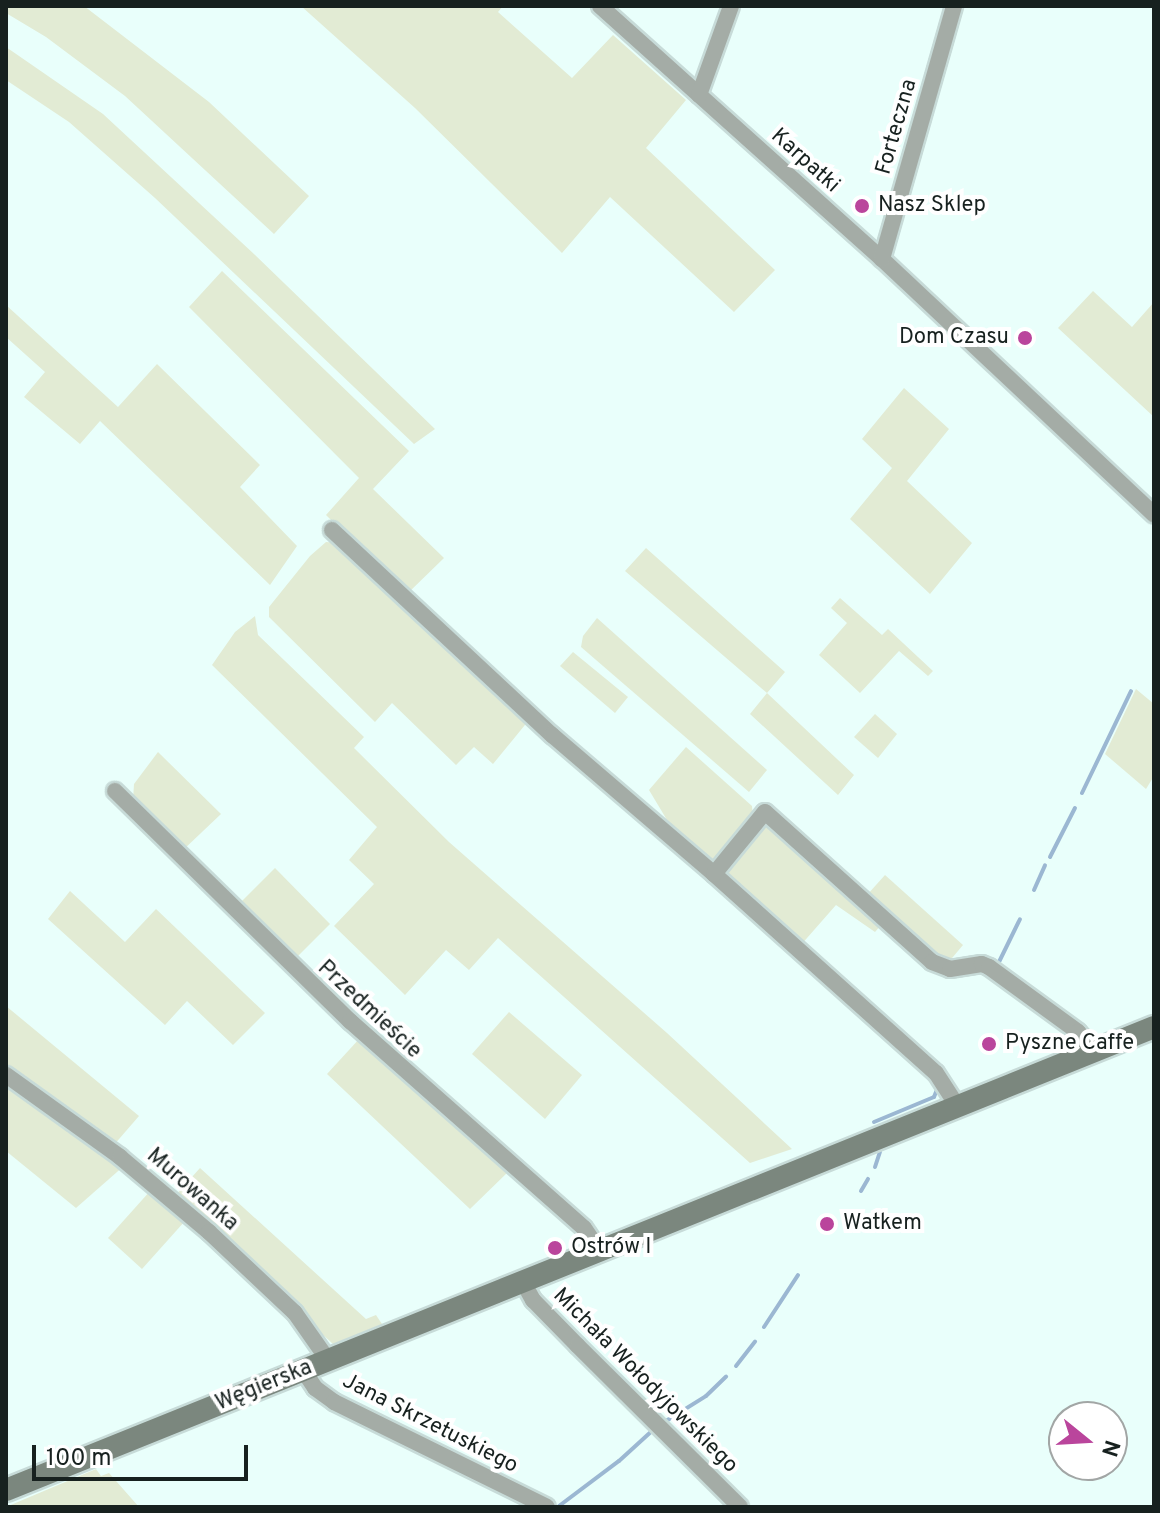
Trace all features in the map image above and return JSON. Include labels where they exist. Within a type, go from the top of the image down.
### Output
[{"type":"main road","name":"Węgierska","points":[[6,1490],[1154,1027]]},
{"type":"street","name":"Karpatki","points":[[600,6],[882,259],[1154,514]]},
{"type":"street","points":[[699,95],[731,6]]},
{"type":"street","name":"Forteczna","points":[[882,259],[954,6]]},
{"type":"street","points":[[332,530],[552,735],[714,874],[936,1073],[958,1107]]},
{"type":"street","name":"Przedmieście","points":[[115,791],[390,1060],[584,1228],[600,1252]]},
{"type":"street","points":[[714,874],[765,812],[932,962],[950,969],[982,964],[989,967],[1078,1032],[1095,1051]]},
{"type":"street","name":"Murowanka","points":[[6,1075],[120,1157],[209,1232],[295,1313],[328,1360]]},
{"type":"street","name":"Michała Wołodyjowskiego","points":[[523,1282],[533,1300],[740,1507]]},
{"type":"street","name":"Jana Skrzetuskiego","points":[[303,1370],[315,1388],[334,1402],[547,1507]]},
{"type":"green space","points":[[6,6],[84,6],[209,102],[309,196],[274,234],[125,96],[46,37],[6,13]]},
{"type":"green space","points":[[301,6],[503,6],[498,12],[572,78],[613,35],[686,100],[646,148],[775,270],[734,312],[610,197],[562,253],[415,108]]},
{"type":"green space","points":[[6,47],[103,114],[435,429],[414,444],[155,198],[69,122],[6,80]]},
{"type":"green space","points":[[222,271],[409,451],[373,489],[444,558],[406,595],[326,515],[359,478],[189,307]]},
{"type":"green space","points":[[1093,291],[1132,327],[1154,302],[1154,417],[1058,328]]},
{"type":"green space","points":[[6,305],[118,407],[157,364],[260,465],[240,487],[297,546],[270,585],[100,421],[80,444],[24,397],[45,372],[6,337]]},
{"type":"green space","points":[[904,388],[949,429],[907,481],[972,543],[930,594],[850,519],[892,468],[862,439]]},
{"type":"green space","points":[[326,542],[339,543],[529,720],[493,764],[474,747],[456,765],[392,703],[375,722],[269,617],[269,607],[310,556]]},
{"type":"green space","points":[[646,548],[785,672],[767,693],[625,571]]},
{"type":"green space","points":[[840,598],[882,635],[888,629],[933,671],[928,676],[899,651],[860,693],[819,655],[847,623],[831,608]]},
{"type":"green space","points":[[255,616],[258,635],[364,737],[354,748],[449,842],[667,1033],[792,1149],[750,1163],[498,938],[469,970],[446,950],[405,995],[334,926],[374,884],[349,860],[377,827],[212,665],[235,632]]},
{"type":"green space","points":[[597,618],[767,770],[749,792],[581,647],[583,636]]},
{"type":"green space","points":[[573,652],[628,697],[615,713],[560,666]]},
{"type":"green space","points":[[1136,689],[1154,704],[1154,776],[1146,789],[1105,754]]},
{"type":"green space","points":[[767,693],[854,775],[838,795],[750,714]]},
{"type":"green space","points":[[875,714],[897,734],[878,758],[854,737]]},
{"type":"green space","points":[[686,747],[752,806],[753,817],[715,861],[702,860],[679,840],[649,790]]},
{"type":"green space","points":[[158,752],[221,814],[182,851],[133,801],[134,784]]},
{"type":"green space","points":[[766,825],[774,826],[882,924],[875,932],[836,905],[800,946],[726,881],[726,871]]},
{"type":"green space","points":[[275,868],[330,924],[293,961],[237,906]]},
{"type":"green space","points":[[885,875],[963,945],[947,964],[939,963],[867,895]]},
{"type":"green space","points":[[70,891],[125,942],[156,909],[265,1013],[233,1045],[187,1001],[165,1025],[48,919]]},
{"type":"green space","points":[[6,1006],[139,1116],[113,1146],[6,1069]]},
{"type":"green space","points":[[509,1012],[582,1075],[545,1119],[472,1054]]},
{"type":"green space","points":[[360,1038],[509,1171],[470,1209],[327,1074]]},
{"type":"green space","points":[[6,1081],[125,1165],[76,1208],[6,1151]]},
{"type":"green space","points":[[200,1168],[366,1319],[376,1315],[382,1324],[334,1345],[174,1197]]},
{"type":"green space","points":[[151,1190],[185,1221],[142,1269],[108,1238]]},
{"type":"green space","points":[[96,1469],[101,1476],[109,1473],[139,1507],[6,1507]]},
{"type":"waterway","points":[[1082,793],[1131,691]]},
{"type":"waterway","points":[[1050,857],[1075,808]]},
{"type":"waterway","points":[[1034,890],[1045,865]]},
{"type":"waterway","points":[[997,966],[1020,919]]},
{"type":"waterway","points":[[874,1122],[934,1097],[938,1087]]},
{"type":"waterway","points":[[875,1167],[880,1152]]},
{"type":"waterway","points":[[861,1191],[868,1179]]},
{"type":"waterway","points":[[764,1327],[798,1275]]},
{"type":"waterway","points":[[736,1366],[755,1342]]},
{"type":"waterway","points":[[666,1421],[706,1396],[726,1377]]},
{"type":"waterway","points":[[559,1506],[619,1461],[653,1430]]},
{"type":"place","name":"Nasz Sklep","points":[[862,206]]},
{"type":"place","name":"Dom Czasu","points":[[1025,338]]},
{"type":"place","name":"Pyszne Caffe","points":[[989,1044]]},
{"type":"place","name":"Watkem","points":[[827,1224]]},
{"type":"place","name":"Ostrów I","points":[[555,1248]]}]
